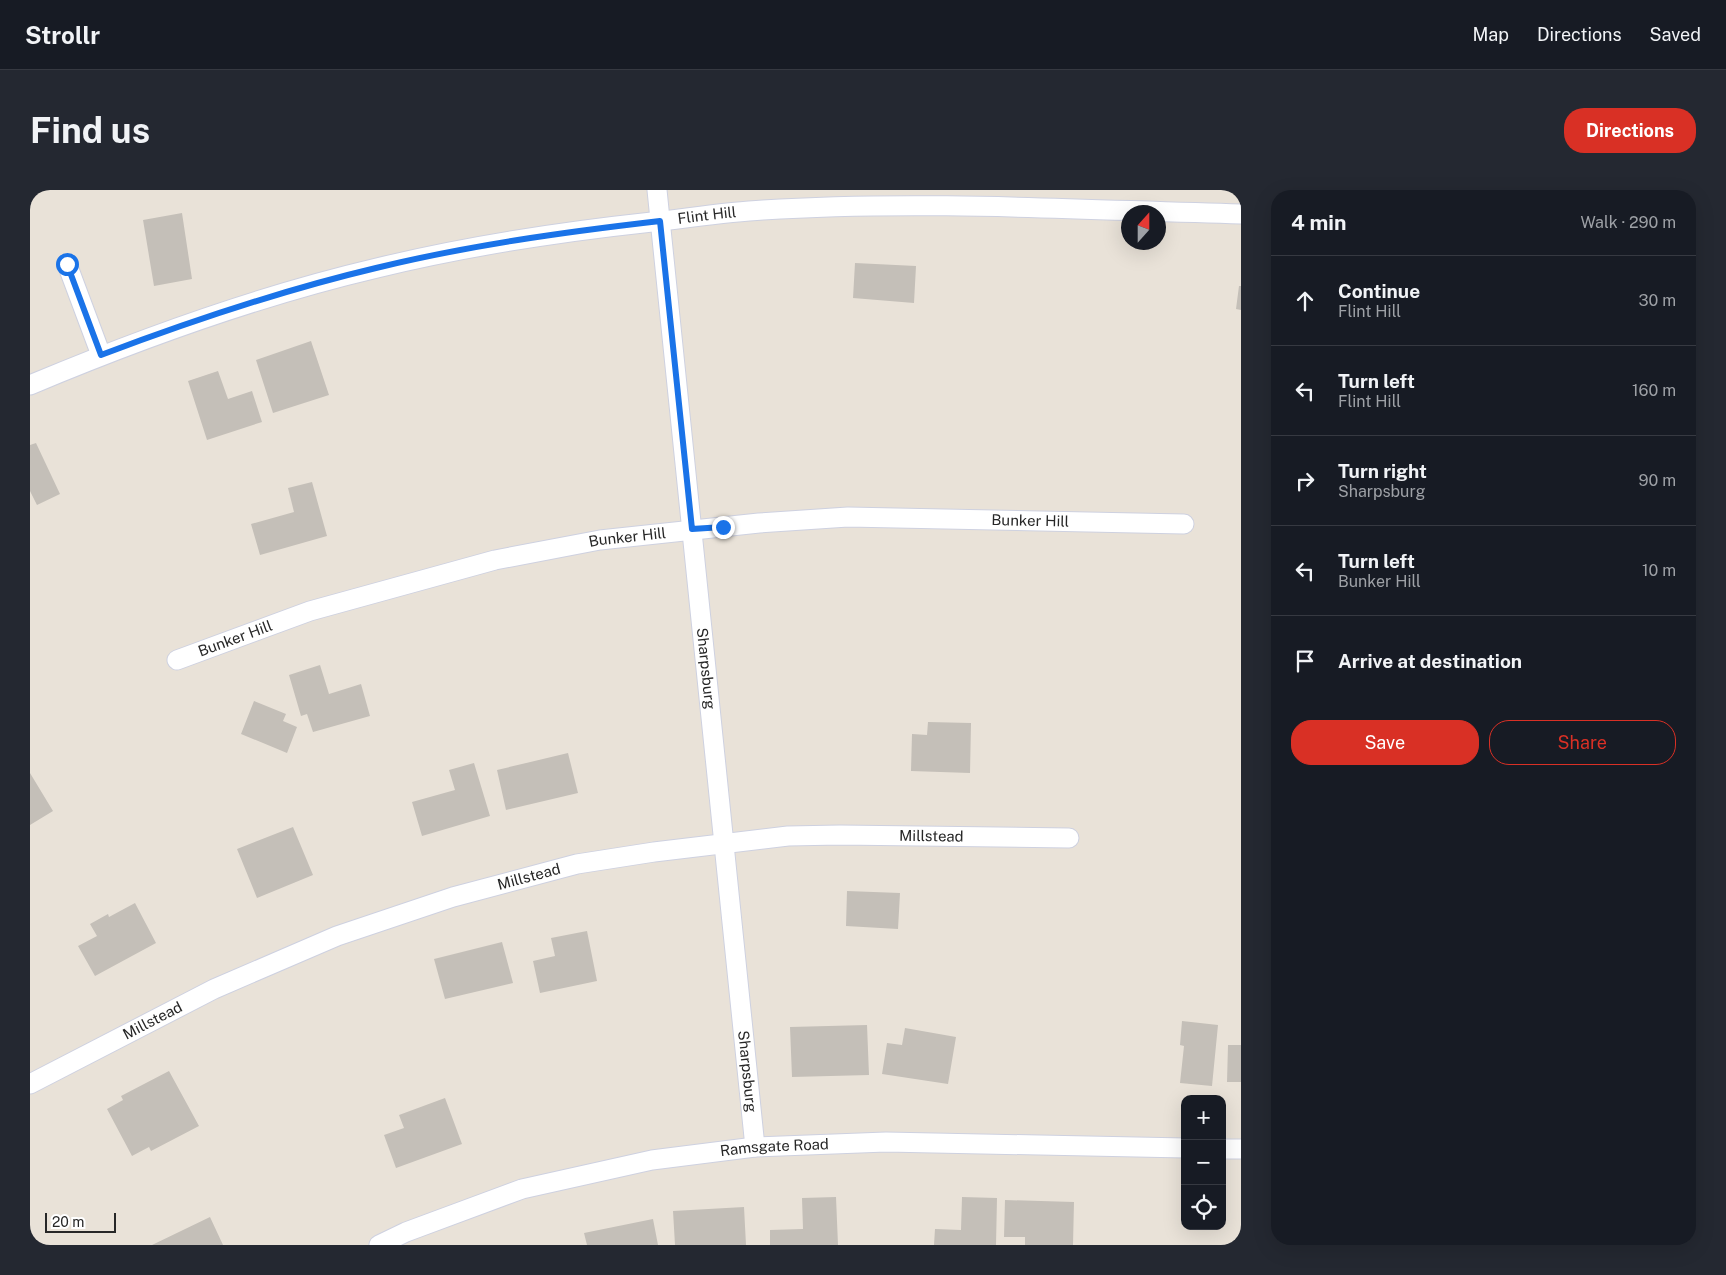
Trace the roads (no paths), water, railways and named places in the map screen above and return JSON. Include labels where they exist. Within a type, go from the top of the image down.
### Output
[{"type":"street","name":"Sharpsburg","points":[[657,190],[755,1147]]},
{"type":"street","name":"Flint Hill","points":[[30,385],[170,329],[264,299],[375,268],[467,248],[558,233],[761,210],[870,205],[1241,214]]},
{"type":"street","points":[[67,264],[101,355]]},
{"type":"street","name":"Bunker Hill","points":[[177,660],[310,610],[495,560],[600,540],[692,529],[848,517],[1184,524]]},
{"type":"street","name":"Millstead","points":[[30,1084],[214,989],[337,936],[453,897],[577,864],[788,836],[1069,838]]},
{"type":"street","name":"Ramsgate Road","points":[[378,1245],[406,1232],[522,1189],[652,1160],[755,1147],[886,1142],[1181,1148]]},
{"type":"street","points":[[1226,1149],[1241,1149]]}]
